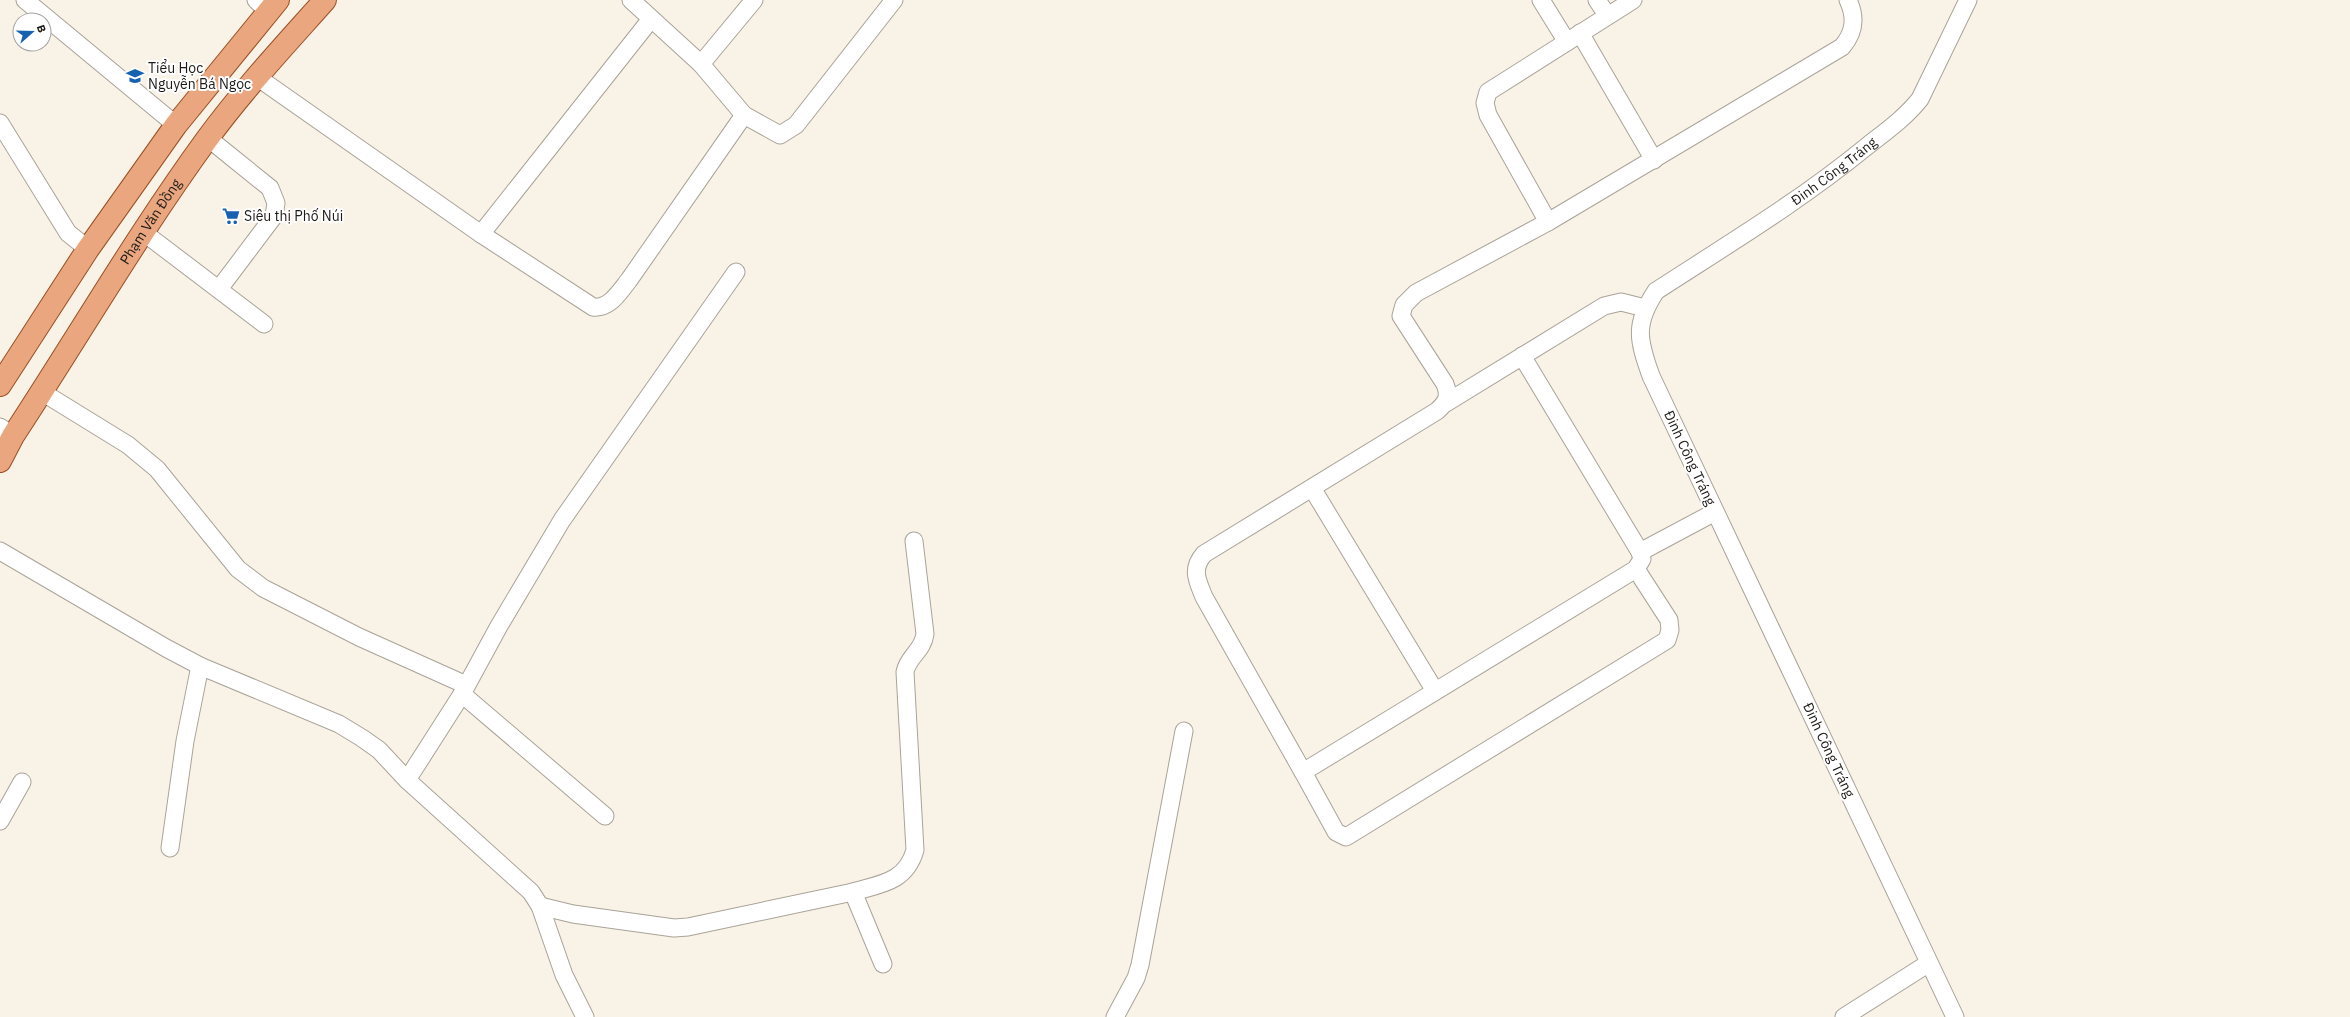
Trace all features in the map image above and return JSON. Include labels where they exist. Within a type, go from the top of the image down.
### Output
[{"type":"main road","name":"Phạm Văn Đồng","points":[[0,460],[7,431],[42,392],[116,271],[208,138],[257,77],[325,0]]},
{"type":"main road","points":[[0,385],[88,248],[176,125],[268,4]]},
{"type":"street","points":[[25,0],[176,125]]},
{"type":"street","points":[[631,0],[701,64],[744,115],[780,135],[796,125],[894,0]]},
{"type":"street","points":[[701,64],[754,0]]},
{"type":"street","points":[[1540,0],[1573,37],[1654,160]]},
{"type":"street","points":[[1597,0],[1607,16]]},
{"type":"street","points":[[1548,222],[1488,115],[1485,103],[1488,92],[1498,84],[1633,0]]},
{"type":"street","points":[[1446,403],[1448,393],[1445,384],[1402,316],[1404,305],[1416,293],[1548,222],[1842,47],[1850,37],[1853,26],[1854,12],[1848,0]]},
{"type":"street","name":"Đinh Công Tráng","points":[[1955,1017],[1651,376],[1640,347],[1639,326],[1645,308],[1656,291],[1794,202],[1846,164],[1910,112],[1920,99],[1968,0]]},
{"type":"street","points":[[481,234],[651,19]]},
{"type":"street","points":[[257,77],[481,234],[594,307],[601,308],[608,304],[629,280],[744,115]]},
{"type":"street","points":[[0,123],[60,222],[68,233],[88,248]]},
{"type":"street","points":[[208,138],[270,188],[276,203],[274,216],[219,288]]},
{"type":"street","points":[[143,232],[219,288],[264,324]]},
{"type":"street","points":[[407,780],[464,690],[562,520],[736,272]]},
{"type":"street","points":[[1636,569],[1669,620],[1670,630],[1667,640],[1346,837],[1336,832],[1204,597],[1196,578],[1196,568],[1204,554],[1437,411],[1446,403],[1604,306],[1621,302],[1645,308]]},
{"type":"street","points":[[1302,772],[1636,569],[1642,559],[1640,552],[1522,356]]},
{"type":"street","points":[[42,392],[128,445],[157,469],[238,569],[263,588],[464,690],[604,816]]},
{"type":"street","points":[[1312,488],[1435,691]]},
{"type":"street","points":[[1640,552],[1715,512]]},
{"type":"street","points":[[540,906],[573,914],[674,928],[709,924],[853,892],[898,877],[911,862],[915,850],[905,672],[906,665],[921,648],[925,634],[914,541]]},
{"type":"street","points":[[0,551],[166,648],[200,666],[339,724],[379,750],[407,780],[531,892],[540,906],[564,975],[585,1017]]},
{"type":"street","points":[[170,848],[185,740],[200,666]]},
{"type":"street","points":[[1115,1017],[1136,978],[1140,964],[1184,731]]},
{"type":"street","points":[[0,821],[22,782]]},
{"type":"street","points":[[853,892],[883,964]]},
{"type":"street","points":[[1844,1017],[1929,962]]},
{"type":"place","name":"Tiểu Học Nguyễn Bá Ngọc","points":[[135,76]]},
{"type":"place","name":"Siêu thị Phố Núi","points":[[231,216]]}]
